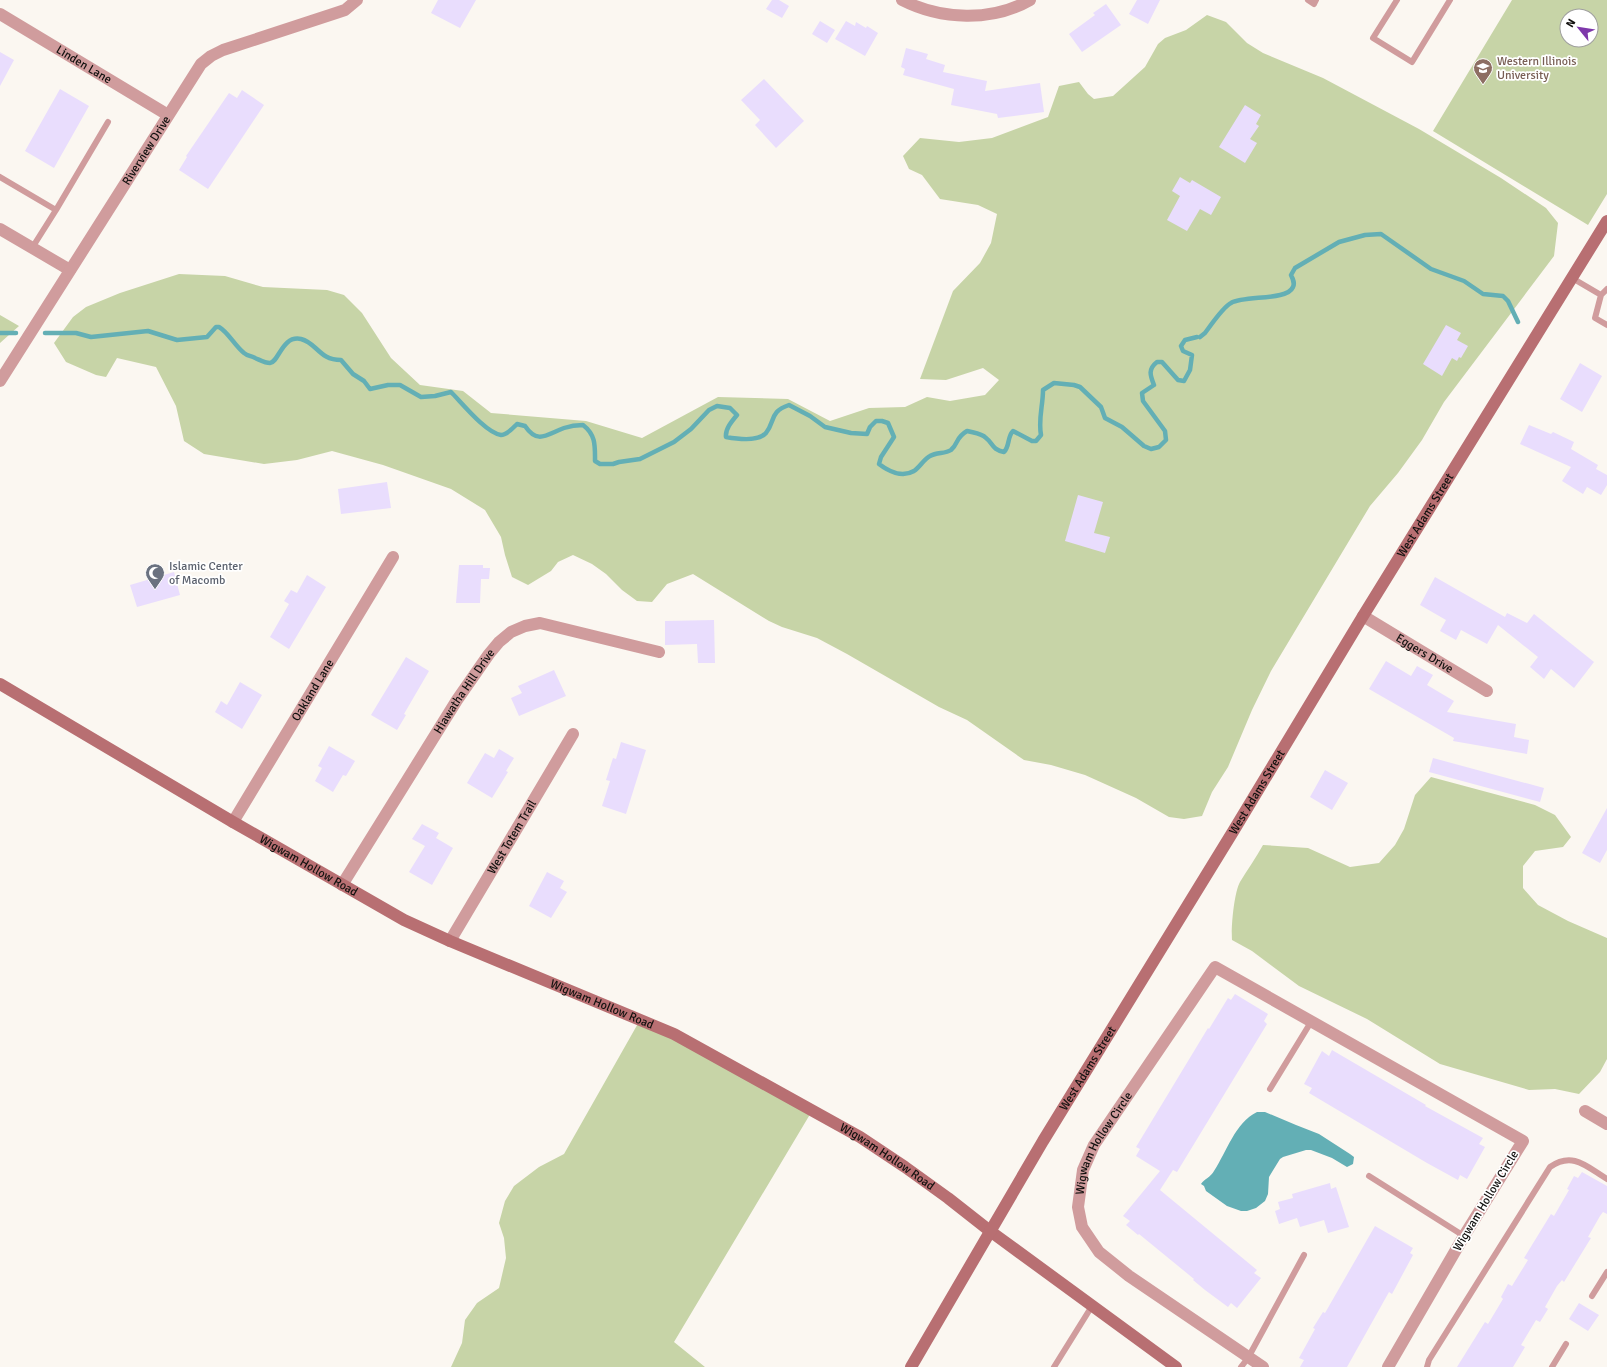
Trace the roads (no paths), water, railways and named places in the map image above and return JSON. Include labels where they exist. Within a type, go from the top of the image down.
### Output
[{"type":"street","name":"Riverview Drive","points":[[0,381],[201,64],[211,56],[223,50],[345,10],[357,0]]},
{"type":"street","points":[[902,0],[923,9],[944,14],[965,16],[1007,10],[1030,0]]},
{"type":"street","name":"Linden Lane","points":[[0,14],[168,115]]},
{"type":"street","name":"West Adams Street","points":[[911,1367],[1043,1141],[1363,616],[1607,221]]},
{"type":"street","points":[[0,229],[70,270]]},
{"type":"street","name":"Oakland Lane","points":[[233,822],[393,557]]},
{"type":"street","name":"Eggers Drive","points":[[1363,616],[1487,691]]},
{"type":"street","name":"Hiawatha Hill Drive","points":[[342,885],[457,700],[494,648],[511,632],[525,626],[540,623],[659,652]]},
{"type":"street","name":"Wigwam Hollow Road","points":[[0,684],[233,822],[404,920],[450,941],[674,1034],[860,1138],[918,1176],[990,1231],[1176,1367]]},
{"type":"street","name":"West Totem Trail","points":[[450,941],[573,734]]},
{"type":"street","name":"Wigwam Hollow Circle","points":[[1263,1367],[1244,1362],[1099,1252],[1082,1227],[1078,1207],[1083,1170],[1094,1145],[1215,967],[1523,1141],[1464,1236],[1388,1367]]},
{"type":"street","points":[[1585,1111],[1607,1124]]},
{"type":"lane","points":[[1308,0],[1314,4],[1316,0]]},
{"type":"lane","points":[[1396,0],[1373,38],[1412,62],[1450,0]]},
{"type":"lane","points":[[32,248],[108,122]]},
{"type":"lane","points":[[0,177],[56,210]]},
{"type":"lane","points":[[1572,278],[1601,295]]},
{"type":"lane","points":[[1607,289],[1601,295],[1595,318],[1607,325]]},
{"type":"lane","points":[[1270,1089],[1311,1022]]},
{"type":"lane","points":[[1426,1367],[1550,1167],[1559,1161],[1573,1160],[1581,1163],[1607,1180]]},
{"type":"lane","points":[[1369,1176],[1464,1236]]},
{"type":"lane","points":[[1244,1362],[1304,1255]]},
{"type":"lane","points":[[1592,1296],[1607,1272]]},
{"type":"lane","points":[[1054,1367],[1092,1306]]},
{"type":"lane","points":[[1552,1367],[1566,1344]]},
{"type":"water","points":[[1257,1112],[1265,1112],[1319,1134],[1354,1157],[1353,1164],[1347,1167],[1332,1158],[1311,1150],[1306,1150],[1283,1157],[1280,1159],[1269,1177],[1268,1194],[1265,1201],[1256,1208],[1247,1211],[1241,1211],[1227,1206],[1206,1191],[1204,1186],[1201,1184],[1213,1173],[1237,1130],[1249,1117]]},
{"type":"waterway","points":[[1200,337],[1205,333],[1221,312],[1231,303],[1246,299],[1283,294],[1294,286],[1294,281],[1291,275],[1295,268],[1339,242],[1365,235],[1381,234],[1431,269],[1464,281],[1483,294],[1503,296],[1508,301],[1518,322]]},
{"type":"waterway","points":[[45,333],[76,333],[91,337],[148,331],[177,340],[207,337],[216,327],[219,327],[245,354],[270,363],[273,362],[289,341],[301,339],[311,344],[328,357],[341,360],[353,374],[364,381],[370,389],[388,385],[400,385],[421,397],[435,396],[451,392],[481,423],[488,429],[501,435],[508,433],[517,424],[525,426],[530,432],[539,437],[548,435],[566,427],[583,425],[593,437],[595,446],[595,461],[600,464],[613,464],[640,459],[674,442],[691,429],[709,410],[717,406],[730,408],[737,415],[731,422],[726,437],[747,439],[758,438],[766,433],[778,410],[789,405],[810,416],[825,427],[851,433],[867,434],[870,427],[876,421],[888,423],[894,437],[881,457],[879,464],[895,473],[900,474],[914,471],[930,456],[951,450],[959,438],[967,431],[982,435],[989,440],[995,448],[1004,452],[1013,431],[1032,441],[1036,441],[1041,435],[1040,423],[1043,390],[1054,383],[1080,387],[1101,407],[1105,418],[1122,427],[1144,446],[1151,449],[1159,447],[1166,440],[1165,431],[1143,401],[1142,393],[1154,385],[1151,370],[1157,362],[1162,362],[1178,380],[1184,381],[1190,370],[1192,355],[1183,351],[1181,346],[1185,340],[1197,337]]},
{"type":"waterway","points":[[0,333],[16,333]]},
{"type":"place","name":"Western Illinois University","points":[[1483,85]]},
{"type":"place","name":"Islamic Center of Macomb","points":[[155,590]]}]
